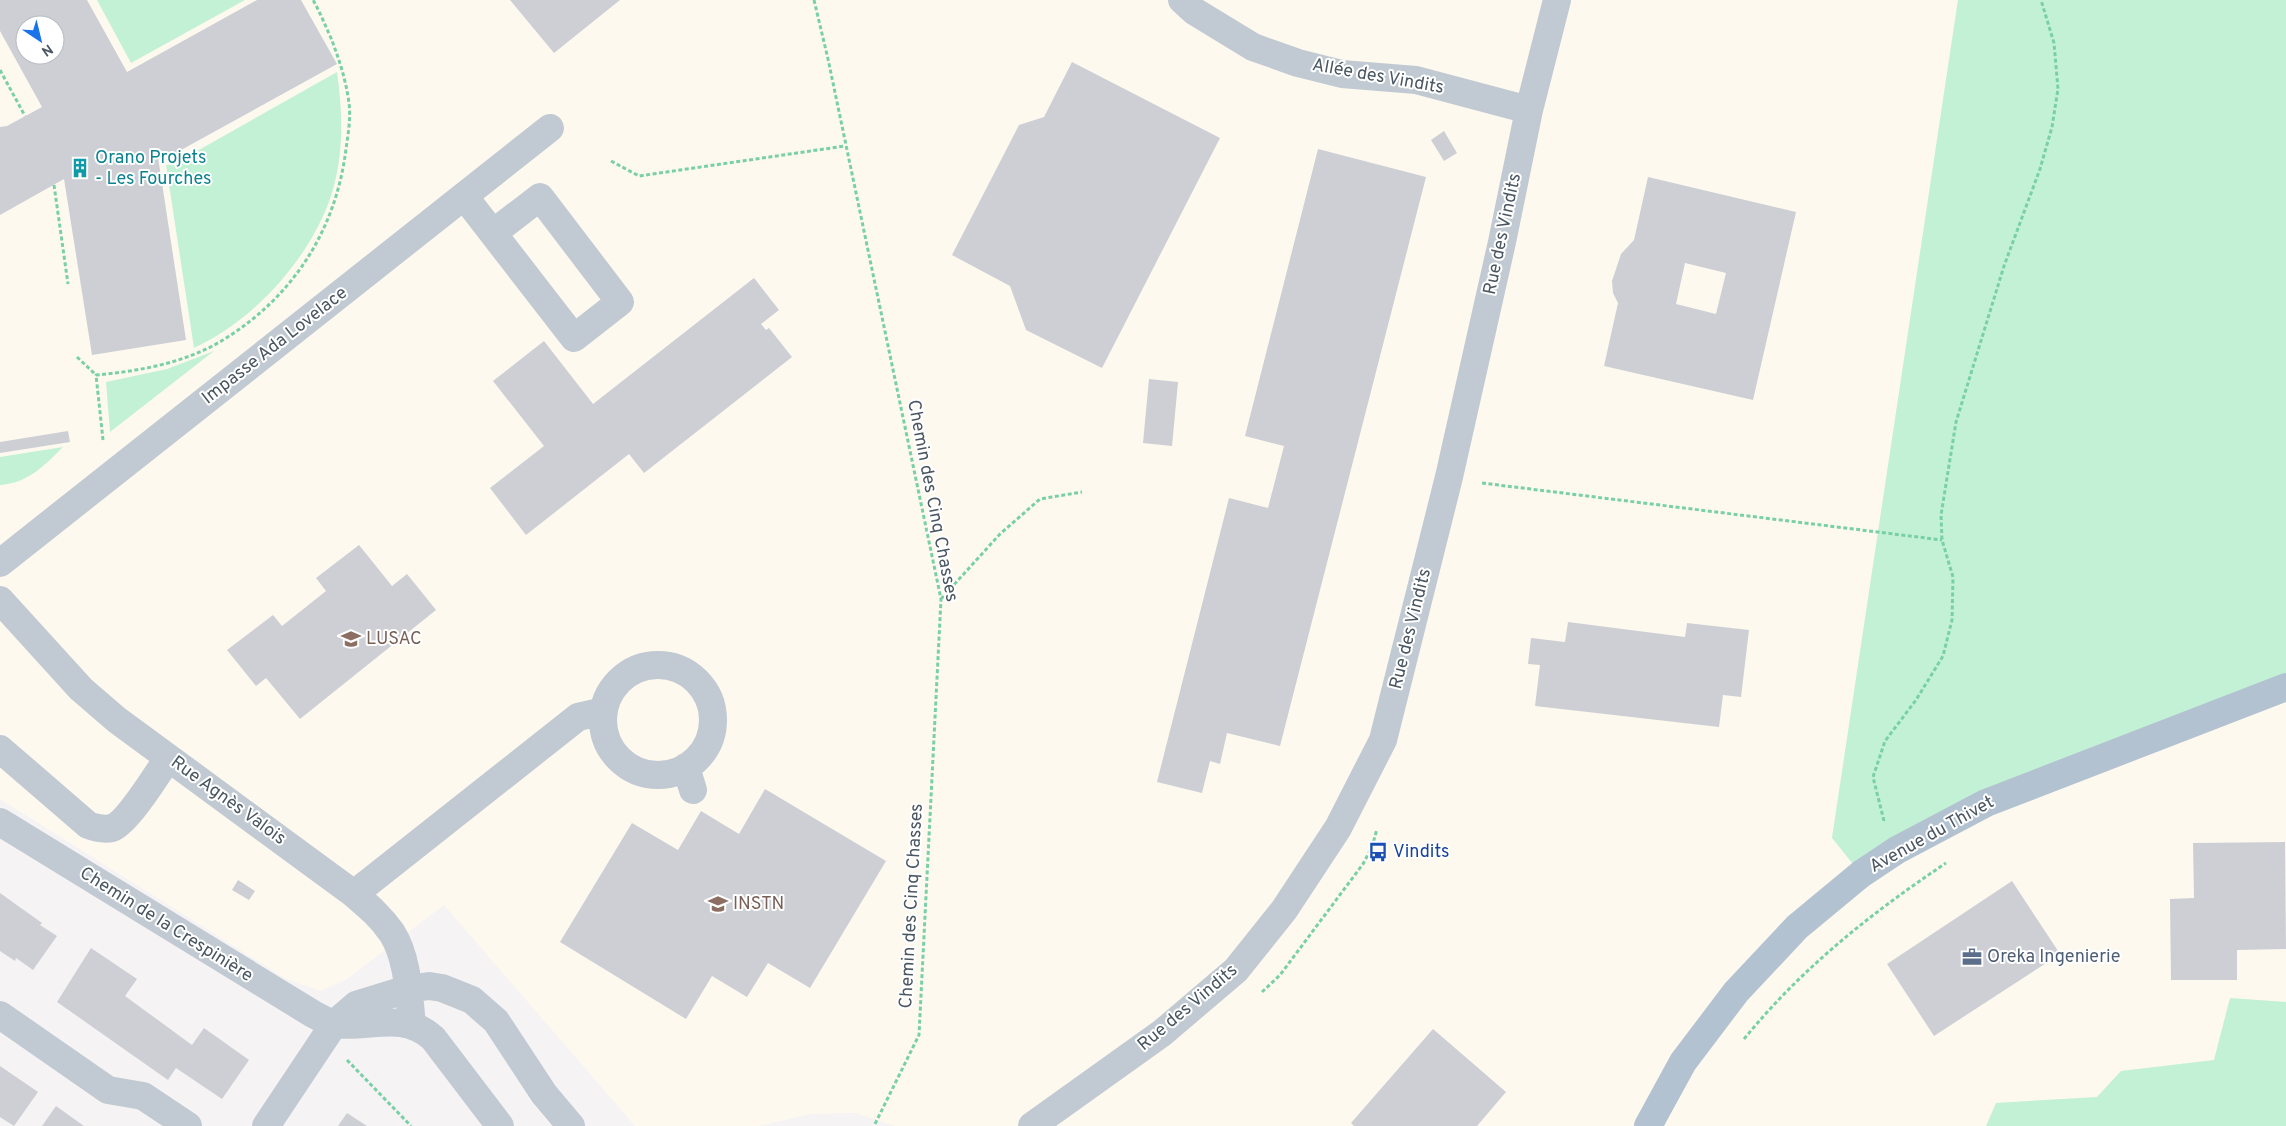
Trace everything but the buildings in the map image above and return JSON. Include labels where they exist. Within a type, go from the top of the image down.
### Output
[{"type":"main road","name":"Avenue du Thivet","points":[[1648,1126],[1683,1062],[1736,992],[1797,927],[1862,874],[1897,850],[1986,803],[2286,687]]},
{"type":"street","name":"Allée des Vindits","points":[[1182,0],[1194,11],[1252,47],[1298,64],[1342,74],[1416,80],[1529,110]]},
{"type":"street","name":"Rue des Vindits","points":[[1032,1126],[1162,1033],[1236,970],[1284,910],[1338,828],[1383,740],[1448,477],[1502,242],[1529,110],[1557,0]]},
{"type":"street","name":"Impasse Ada Lovelace","points":[[0,563],[550,128]]},
{"type":"street","points":[[464,196],[574,338],[620,302],[540,197],[493,233]]},
{"type":"street","name":"Rue Agnès Valois","points":[[0,600],[81,689],[117,720],[354,894],[378,915],[393,935],[402,959],[412,1025]]},
{"type":"street","points":[[651,666],[667,666],[683,671],[696,681],[706,694],[712,710],[712,726],[708,742],[699,757],[690,779],[670,774],[652,775],[635,770],[620,761],[609,746],[604,729],[604,711],[610,694],[622,679],[635,670],[651,666]]},
{"type":"street","points":[[354,894],[578,717],[604,711]]},
{"type":"street","points":[[0,750],[88,825],[102,829],[113,828],[123,819],[168,758]]},
{"type":"street","name":"Chemin de la Crespinière","points":[[0,822],[307,1012],[334,1024],[390,1022],[412,1025],[424,1030],[433,1038],[500,1126]]},
{"type":"street","points":[[266,1126],[334,1024],[356,1005],[408,989],[429,986],[442,988],[472,1000],[496,1021],[508,1036],[544,1094],[571,1126]]},
{"type":"street","points":[[0,1015],[108,1090],[143,1096],[188,1126]]},
{"type":"path","points":[[96,375],[124,372],[176,361],[222,340],[253,318],[286,288],[318,242],[334,209],[343,172],[349,106],[338,56],[313,0]]},
{"type":"path","name":"Chemin des Cinq Chasses","points":[[814,0],[941,599],[919,1035],[874,1126]]},
{"type":"path","points":[[1897,850],[1880,812],[1873,777],[1886,741],[1916,700],[1943,656],[1952,620],[1952,577],[1942,540],[1941,515],[1956,422],[2004,266],[2040,169],[2052,127],[2058,89],[2054,43],[2042,0]]},
{"type":"path","points":[[0,70],[25,116]]},
{"type":"path","points":[[611,161],[639,176],[845,146]]},
{"type":"path","points":[[54,185],[68,284]]},
{"type":"path","points":[[77,357],[96,375],[104,446]]},
{"type":"path","points":[[1448,477],[1472,482],[1942,540]]},
{"type":"path","points":[[941,599],[1000,534],[1040,498],[1082,492]]},
{"type":"path","points":[[1743,1041],[1766,1012],[1850,931],[1892,899],[1947,863]]},
{"type":"path","points":[[344,1057],[411,1126]]},
{"type":"shaded area","points":[[0,0],[1958,0],[1832,838],[1897,850],[2286,687],[2286,1002],[2230,998],[2214,1060],[2121,1071],[2097,1097],[1996,1103],[1986,1126],[895,1126],[856,1113],[811,1114],[759,1126],[635,1126],[444,905],[347,979],[321,991],[286,979],[0,799]]},
{"type":"green space","points":[[97,0],[245,0],[131,63]]},
{"type":"green space","points":[[1958,0],[2286,0],[2286,687],[2232,707],[1861,874],[1832,838]]},
{"type":"green space","points":[[337,72],[341,119],[340,150],[335,181],[322,220],[294,265],[258,305],[237,322],[194,348],[166,165],[174,164]]},
{"type":"green space","points":[[214,351],[110,432],[106,382],[167,369]]},
{"type":"green space","points":[[63,447],[42,467],[27,477],[10,484],[0,485],[0,457]]},
{"type":"green space","points":[[2230,998],[2286,1002],[2286,1126],[1986,1126],[1996,1103],[2097,1097],[2121,1071],[2214,1060]]},
{"type":"place","name":"Orano Projets - Les Fourches","points":[[80,168]]},
{"type":"place","name":"LUSAC","points":[[351,639]]},
{"type":"place","name":"Vindits","points":[[1378,852]]},
{"type":"place","name":"INSTN","points":[[718,904]]},
{"type":"place","name":"Oreka Ingenierie","points":[[1972,957]]}]
